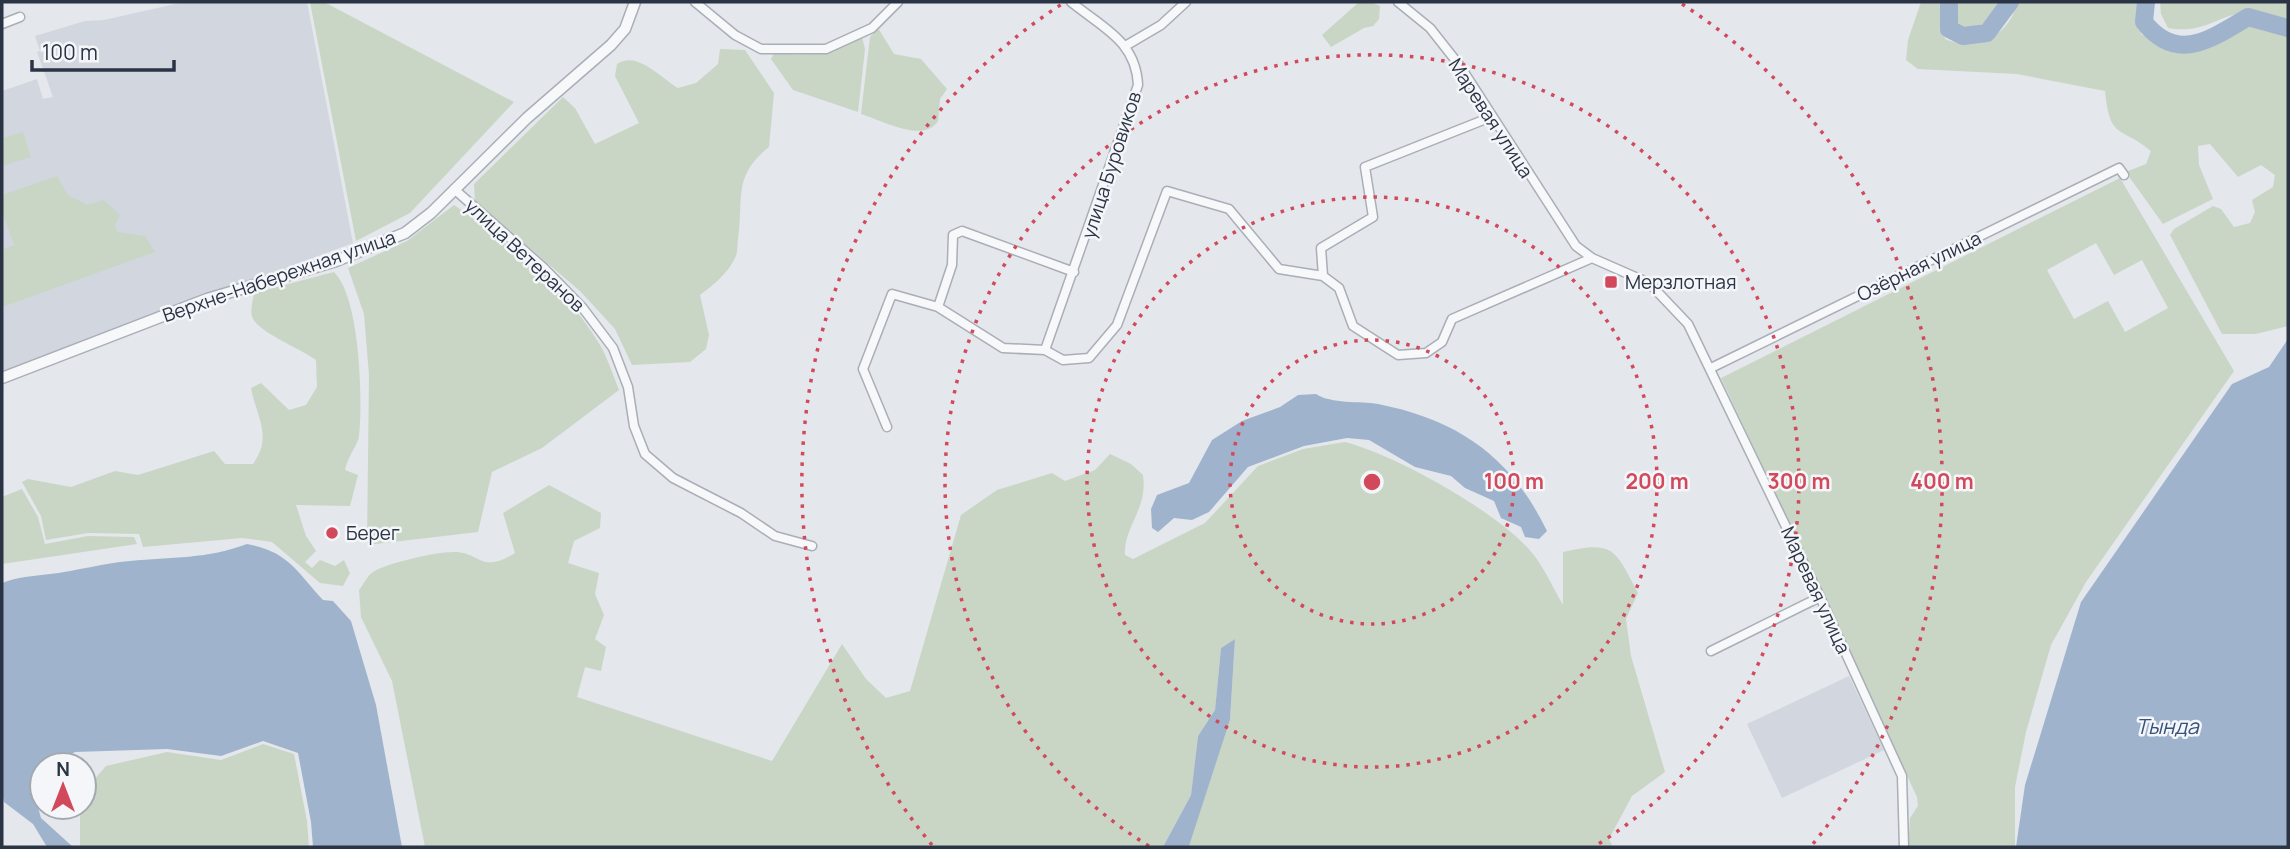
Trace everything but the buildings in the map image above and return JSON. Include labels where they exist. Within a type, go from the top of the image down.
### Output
[{"type":"street","name":"Верхне-Набережная улица","points":[[2,378],[207,299],[336,261],[405,233],[454,190],[527,118],[611,45],[625,29],[635,2]]},
{"type":"street","points":[[695,2],[735,35],[761,49],[826,49],[872,28],[898,2]]},
{"type":"street","points":[[1071,2],[1126,45],[1161,24],[1186,2]]},
{"type":"street","name":"Маревая улица","points":[[1398,2],[1430,28],[1460,66],[1576,246],[1592,258],[1649,283],[1688,324],[1820,597],[1902,776],[1904,847]]},
{"type":"street","points":[[2,24],[20,17]]},
{"type":"street","name":"улица Буровиков","points":[[1045,350],[1138,85],[1137,66],[1126,45]]},
{"type":"street","points":[[1324,276],[1321,248],[1373,217],[1365,167],[1491,117]]},
{"type":"street","name":"Озёрная улица","points":[[1711,368],[2119,168],[2124,175]]},
{"type":"street","name":"улица Ветеранов","points":[[454,190],[544,268],[582,307],[613,348],[628,387],[634,426],[645,454],[673,478],[741,513],[775,536],[812,546]]},
{"type":"street","points":[[887,427],[863,369],[892,294],[939,307],[1003,348],[1045,350],[1063,360],[1089,358],[1117,325],[1167,191],[1229,209],[1279,269],[1324,276],[1339,288],[1353,326],[1398,355],[1426,353],[1443,342],[1452,320],[1592,258]]},
{"type":"street","points":[[939,307],[951,265],[953,235],[962,231],[1074,272]]},
{"type":"street","points":[[1711,650],[1820,597]]},
{"type":"shaded area","points":[[184,2],[307,2],[353,243],[2,374],[2,91],[37,79],[43,99],[53,97],[37,52],[40,51],[35,36],[85,21],[104,20]]},
{"type":"shaded area","points":[[1849,676],[1884,750],[1782,798],[1747,724]]},
{"type":"green space","points":[[310,2],[324,2],[514,102],[410,213],[356,241]]},
{"type":"green space","points":[[1359,2],[1371,2],[1380,6],[1379,19],[1373,26],[1364,28],[1331,47],[1322,35]]},
{"type":"green space","points":[[1921,2],[1945,2],[1942,27],[1945,39],[1968,43],[1980,42],[2000,32],[2008,24],[2017,2],[2142,2],[2141,34],[2174,50],[2187,52],[2233,29],[2255,25],[2288,32],[2288,326],[2256,334],[2222,334],[2170,235],[2174,229],[2213,206],[2221,209],[2234,227],[2250,223],[2255,212],[2252,200],[2273,187],[2275,175],[2261,165],[2238,177],[2210,144],[2198,146],[2199,165],[2213,199],[2163,224],[2130,178],[2128,171],[2146,164],[2151,151],[2114,125],[2107,107],[2105,91],[2017,74],[1918,69],[1906,60],[1908,40]]},
{"type":"green space","points":[[1953,2],[2002,2],[1995,14],[1985,23],[1966,27],[1958,26]]},
{"type":"green space","points":[[2160,2],[2288,2],[2288,22],[2244,12],[2190,29],[2168,28],[2161,14]]},
{"type":"green space","points":[[878,28],[894,54],[921,59],[947,89],[940,99],[938,121],[931,128],[902,128],[861,114],[870,37]]},
{"type":"green space","points":[[862,37],[865,49],[858,112],[793,90],[771,59],[774,53],[809,54],[831,50]]},
{"type":"green space","points":[[720,49],[745,50],[774,93],[769,147],[749,168],[745,178],[735,258],[723,275],[700,295],[709,335],[706,349],[690,362],[632,365],[615,329],[581,292],[475,201],[474,184],[563,97],[575,108],[595,144],[639,123],[615,76],[617,64],[633,60],[641,63],[678,88],[696,83],[718,64]]},
{"type":"green space","points":[[23,132],[31,157],[2,166],[2,138]]},
{"type":"green space","points":[[57,176],[68,195],[87,205],[104,200],[120,215],[115,225],[117,232],[145,236],[155,252],[2,307],[2,250],[14,245],[2,212],[2,195]]},
{"type":"green space","points":[[2120,178],[2234,371],[2086,582],[2051,645],[2026,732],[2015,787],[2015,847],[1908,847],[1910,818],[1918,806],[1917,797],[1721,378]],"holes":[[[2096,243],[2114,275],[2142,260],[2168,308],[2125,332],[2108,301],[2074,319],[2047,270]]]},
{"type":"green space","points":[[454,205],[534,267],[570,304],[600,345],[619,390],[542,448],[492,472],[478,532],[367,545],[369,375],[364,314],[348,268],[407,241]]},
{"type":"green space","points":[[334,272],[343,285],[349,303],[358,350],[359,436],[345,470],[358,475],[350,506],[296,505],[306,536],[316,551],[305,562],[312,568],[320,560],[335,566],[344,560],[350,573],[343,586],[320,583],[272,542],[242,538],[143,547],[139,534],[88,533],[46,540],[41,516],[22,482],[28,479],[71,487],[115,471],[138,475],[214,451],[225,464],[253,464],[259,454],[263,436],[251,388],[261,383],[289,410],[306,405],[317,387],[316,360],[270,334],[255,322],[251,311],[254,293]]},
{"type":"green space","points":[[1345,442],[1418,472],[1497,521],[1533,554],[1563,605],[1563,552],[1603,548],[1618,558],[1624,566],[1638,593],[1626,619],[1631,656],[1665,772],[1632,796],[1609,839],[1613,847],[1188,847],[1230,720],[1235,639],[1221,648],[1215,710],[1198,736],[1191,795],[1163,847],[425,847],[392,681],[361,617],[359,590],[373,572],[412,559],[453,552],[494,562],[515,553],[503,513],[549,485],[601,513],[600,528],[574,541],[568,563],[599,573],[595,594],[604,615],[595,639],[606,647],[601,671],[585,667],[577,697],[772,761],[842,644],[866,679],[886,698],[910,691],[961,515],[997,490],[1052,473],[1065,481],[1095,470],[1110,454],[1131,464],[1143,475],[1144,487],[1125,545],[1125,555],[1133,559],[1205,523],[1258,466],[1303,449]]},
{"type":"green space","points":[[22,489],[38,517],[45,544],[88,536],[134,537],[137,544],[2,564],[2,497]]},
{"type":"green space","points":[[263,744],[294,754],[307,821],[309,847],[80,847],[80,821],[98,821],[98,775],[106,766],[167,752],[221,760]]},
{"type":"water","name":"Тында","points":[[2288,339],[2288,847],[2016,847],[2025,785],[2081,602],[2232,384],[2269,367]]},
{"type":"water","points":[[1316,394],[1329,399],[1378,404],[1407,411],[1458,432],[1479,446],[1517,482],[1547,531],[1539,539],[1525,537],[1521,527],[1501,518],[1494,501],[1465,488],[1451,476],[1415,467],[1369,440],[1347,438],[1304,446],[1248,467],[1209,512],[1192,520],[1174,518],[1158,532],[1152,528],[1151,509],[1157,495],[1189,483],[1212,440],[1242,421],[1280,407],[1298,395]]},
{"type":"water","points":[[247,544],[273,552],[291,564],[323,600],[333,601],[351,621],[376,705],[402,847],[313,847],[298,753],[263,741],[221,756],[167,749],[28,751],[28,820],[4,802],[2,583],[120,562],[204,555]]},
{"type":"water","points":[[1235,639],[1230,720],[1189,846],[1163,847],[1191,795],[1198,736],[1215,710],[1221,648]]},
{"type":"water","points":[[29,821],[44,821],[73,847],[47,847]]},
{"type":"waterway","points":[[1949,2],[1949,29],[1963,36],[1987,33],[2010,2]]},
{"type":"waterway","points":[[2146,2],[2144,22],[2156,35],[2182,45],[2208,39],[2248,17],[2288,28]]},
{"type":"place","name":"Мерзлотная","points":[[1611,282]]},
{"type":"place","name":"Берег","points":[[332,533]]}]
